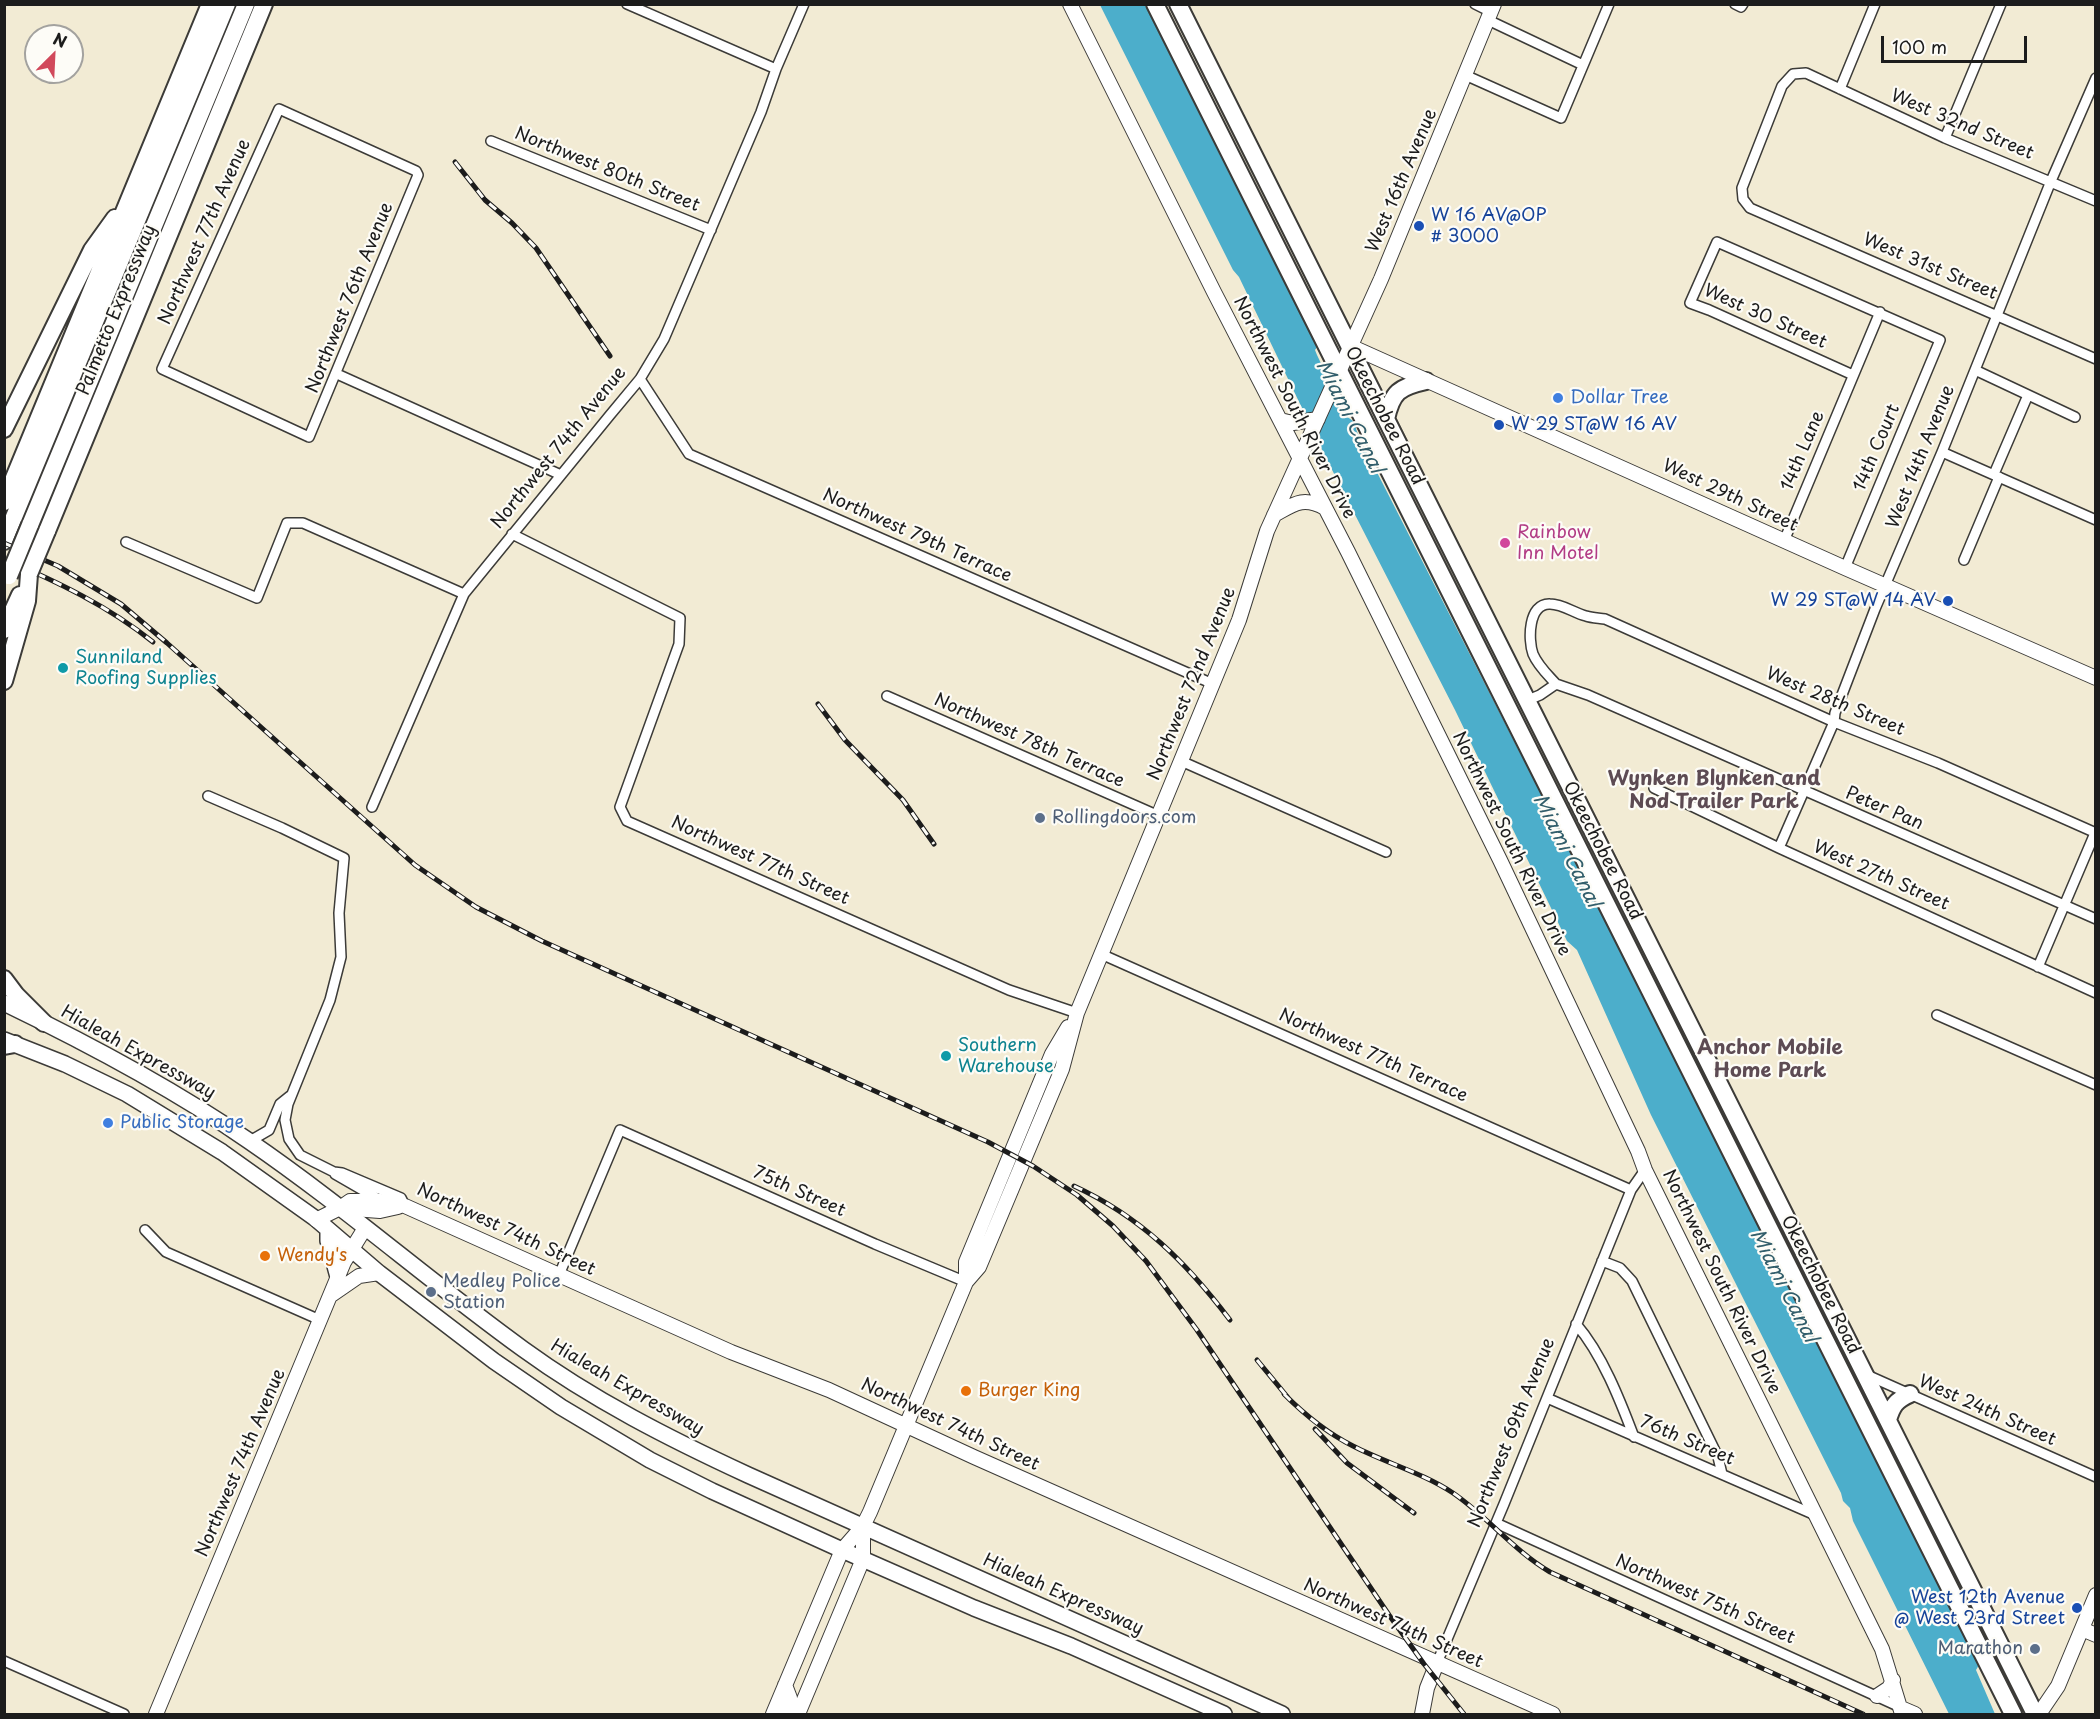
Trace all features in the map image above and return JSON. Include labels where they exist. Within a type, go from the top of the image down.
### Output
[{"type":"highway","name":"Palmetto Expressway","points":[[4,502],[210,4]]},
{"type":"highway","points":[[4,541],[227,4]]},
{"type":"highway","points":[[7,582],[246,4]]},
{"type":"highway","name":"Palmetto Expressway","points":[[4,630],[28,580],[264,4]]},
{"type":"highway","name":"Okeechobee Road","points":[[1155,4],[1336,376],[2013,1714]]},
{"type":"highway","name":"Okeechobee Road","points":[[1178,4],[2037,1714]]},
{"type":"highway","points":[[4,429],[92,250],[131,195]]},
{"type":"highway","points":[[1386,419],[1389,405],[1399,390],[1408,385],[1426,381]]},
{"type":"highway","points":[[4,681],[27,601],[28,580]]},
{"type":"highway","points":[[4,979],[16,995],[44,1023]]},
{"type":"highway","points":[[1827,1344],[1850,1366],[1865,1374]]},
{"type":"highway","points":[[1888,1420],[1894,1403],[1910,1394]]},
{"type":"main road","name":"Hialeah Expressway","points":[[4,1003],[150,1079],[250,1142],[524,1350],[590,1394],[692,1449],[1282,1714]]},
{"type":"main road","points":[[8,1043],[102,1081],[158,1112],[237,1162],[322,1225],[380,1273],[509,1372],[597,1429],[690,1481],[842,1550],[1224,1714]]},
{"type":"main road","points":[[322,1225],[334,1252],[338,1277]]},
{"type":"street","points":[[627,4],[776,69]]},
{"type":"street","name":"Northwest 74th Avenue","points":[[372,807],[464,594],[640,380],[664,339],[761,112],[776,69],[804,4]]},
{"type":"street","name":"Northwest South River Drive","points":[[1070,4],[1287,422],[1300,459],[1497,854],[1646,1170],[1882,1649],[1901,1711]]},
{"type":"street","points":[[1475,4],[1583,65]]},
{"type":"street","points":[[1465,75],[1561,118],[1609,4]]},
{"type":"street","points":[[1735,4],[1741,7],[1743,4]]},
{"type":"street","points":[[1840,89],[1875,4]]},
{"type":"street","points":[[1945,138],[2001,4]]},
{"type":"street","name":"West 16th Avenue","points":[[1336,376],[1381,279],[1491,12]]},
{"type":"street","name":"West 32nd Street","points":[[1750,208],[1743,199],[1742,188],[1782,86],[1793,74],[1806,73],[1945,138],[2096,201]]},
{"type":"street","name":"West 14th Avenue","points":[[1779,848],[1834,722],[1835,713],[1885,586],[1942,452],[2051,181],[2096,78]]},
{"type":"street","name":"Northwest 77th Avenue","points":[[309,437],[162,369],[279,109],[416,171]]},
{"type":"street","name":"Northwest 80th Street","points":[[491,141],[711,230]]},
{"type":"street","name":"Northwest 76th Avenue","points":[[309,437],[418,175],[416,171]]},
{"type":"street","name":"West 31st Street","points":[[1750,208],[2096,359]]},
{"type":"street","name":"West 30 Street","points":[[1853,375],[1690,303],[1718,242],[1880,312]]},
{"type":"street","name":"14th Court","points":[[1845,568],[1940,340],[1880,312]]},
{"type":"street","name":"14th Lane","points":[[1784,541],[1880,312]]},
{"type":"street","name":"West 29th Street","points":[[1350,346],[2096,678]]},
{"type":"street","points":[[1975,370],[2075,417]]},
{"type":"street","points":[[337,374],[561,475]]},
{"type":"street","name":"Northwest 72nd Avenue","points":[[773,1714],[842,1550],[864,1526],[966,1282],[966,1262],[993,1195],[1052,1054],[1077,1013],[1239,620],[1274,515],[1336,376]]},
{"type":"street","name":"Northwest 79th Terrace","points":[[640,380],[689,454],[1213,684]]},
{"type":"street","points":[[1964,560],[2028,395]]},
{"type":"street","points":[[1287,422],[1318,419]]},
{"type":"street","points":[[1942,452],[2096,520]]},
{"type":"street","points":[[1274,515],[1300,502],[1313,502],[1325,508]]},
{"type":"street","points":[[126,542],[256,598],[287,523],[303,523],[464,594]]},
{"type":"street","name":"Northwest 77th Street","points":[[512,534],[680,618],[679,644],[620,807],[627,820],[1009,990],[1077,1013]]},
{"type":"street","name":"West 28th Street","points":[[1556,684],[1534,655],[1531,627],[1534,614],[1541,606],[1550,603],[1586,616],[1605,619],[1834,722],[1938,763],[2095,833]]},
{"type":"street","points":[[1528,700],[1556,684]]},
{"type":"street","name":"Peter Pan","points":[[1556,684],[1588,695],[1803,792],[2096,919]]},
{"type":"street","name":"Northwest 78th Terrace","points":[[887,696],[1159,816]]},
{"type":"street","points":[[1181,761],[1386,852]]},
{"type":"street","name":"West 27th Street","points":[[1654,788],[1779,848],[2096,993]]},
{"type":"street","points":[[208,796],[344,858],[339,913],[341,957],[335,985],[292,1095],[280,1104],[269,1130],[250,1142]]},
{"type":"street","points":[[2038,966],[2095,833]]},
{"type":"street","name":"Northwest 77th Terrace","points":[[1101,954],[1631,1190]]},
{"type":"street","points":[[1937,1015],[2096,1085]]},
{"type":"street","name":"Northwest 74th Street","points":[[292,1095],[285,1117],[285,1129],[300,1155],[334,1172],[342,1173],[401,1198],[395,1205]]},
{"type":"street","name":"75th Street","points":[[559,1275],[620,1131],[966,1282]]},
{"type":"street","name":"Northwest 69th Avenue","points":[[1422,1714],[1427,1688],[1631,1190],[1646,1170]]},
{"type":"street","name":"Northwest 74th Street","points":[[334,1172],[338,1177],[395,1205],[731,1352],[829,1390],[1553,1714]]},
{"type":"street","points":[[322,1225],[340,1209],[380,1211],[395,1205]]},
{"type":"street","name":"Northwest 74th Avenue","points":[[156,1714],[338,1277],[364,1228]]},
{"type":"street","points":[[145,1230],[165,1252],[320,1320]]},
{"type":"street","points":[[1602,1261],[1620,1268],[1632,1281],[1718,1457],[1722,1474]]},
{"type":"street","points":[[330,1296],[357,1277],[380,1273]]},
{"type":"street","points":[[1576,1324],[1589,1339],[1625,1413],[1634,1437]]},
{"type":"street","name":"West 24th Street","points":[[1865,1374],[2096,1477]]},
{"type":"street","name":"76th Street","points":[[1546,1398],[1815,1515]]},
{"type":"street","name":"Northwest 75th Street","points":[[1496,1523],[1877,1696],[1901,1711]]},
{"type":"street","name":"Northwest 72nd Avenue","points":[[798,1714],[863,1559],[864,1526]]},
{"type":"street","points":[[2037,1714],[2058,1686],[2096,1595]]},
{"type":"street","points":[[2082,1629],[2096,1635]]},
{"type":"street","points":[[4,1660],[124,1714]]},
{"type":"street","points":[[1877,1696],[1889,1688],[1893,1680]]},
{"type":"street","points":[[786,1685],[790,1698],[787,1714]]},
{"type":"street","points":[[1901,1711],[1915,1714]]},
{"type":"water","name":"Miami Canal","points":[[1100,5],[1145,5],[1317,347],[1315,350],[1317,355],[1346,416],[1356,423],[1360,439],[1585,880],[1979,1665],[1976,1670],[1995,1714],[1949,1714],[1853,1521],[1850,1508],[1843,1501],[1651,1115],[1577,950],[1567,941],[1455,710],[1327,460],[1239,277],[1233,270]]},
{"type":"railway","points":[[455,162],[485,200],[536,248],[610,356]]},
{"type":"railway","points":[[4,543],[58,566],[121,604],[415,865],[476,907],[542,941],[988,1142],[1033,1166],[1077,1195],[1113,1226],[1146,1261],[1197,1330],[1389,1615],[1464,1714]]},
{"type":"railway","points":[[4,559],[82,596],[118,617],[153,642]]},
{"type":"railway","points":[[818,704],[845,740],[903,800],[934,844]]},
{"type":"railway","points":[[1074,1186],[1120,1212],[1161,1243],[1179,1260],[1230,1320]]},
{"type":"railway","points":[[1257,1360],[1290,1400]]},
{"type":"railway","points":[[1284,1394],[1317,1423],[1343,1441],[1453,1493],[1478,1512],[1524,1554],[1550,1572],[1863,1714]]},
{"type":"railway","points":[[1315,1429],[1347,1463],[1414,1513]]},
{"type":"place","name":"W 16 AV@OP # 3000","points":[[1419,226]]},
{"type":"place","name":"Dollar Tree","points":[[1558,398]]},
{"type":"place","name":"W 29 ST@W 16 AV","points":[[1499,425]]},
{"type":"place","name":"Rainbow Inn Motel","points":[[1505,543]]},
{"type":"place","name":"W 29 ST@W 14 AV","points":[[1948,601]]},
{"type":"place","name":"Sunniland Roofing Supplies","points":[[63,668]]},
{"type":"place","name":"Rollingdoors.com","points":[[1040,818]]},
{"type":"place","name":"Southern Warehouse","points":[[946,1056]]},
{"type":"place","name":"Public Storage","points":[[108,1123]]},
{"type":"place","name":"Wendy's","points":[[265,1256]]},
{"type":"place","name":"Medley Police Station","points":[[431,1292]]},
{"type":"place","name":"Burger King","points":[[966,1391]]},
{"type":"place","name":"West 12th Avenue @ West 23rd Street","points":[[2077,1608]]},
{"type":"place","name":"Marathon","points":[[2035,1649]]},
{"type":"district","name":"Wynken Blynken and Nod Trailer Park","points":[[1714,790]]},
{"type":"district","name":"Anchor Mobile Home Park","points":[[1770,1060]]}]
